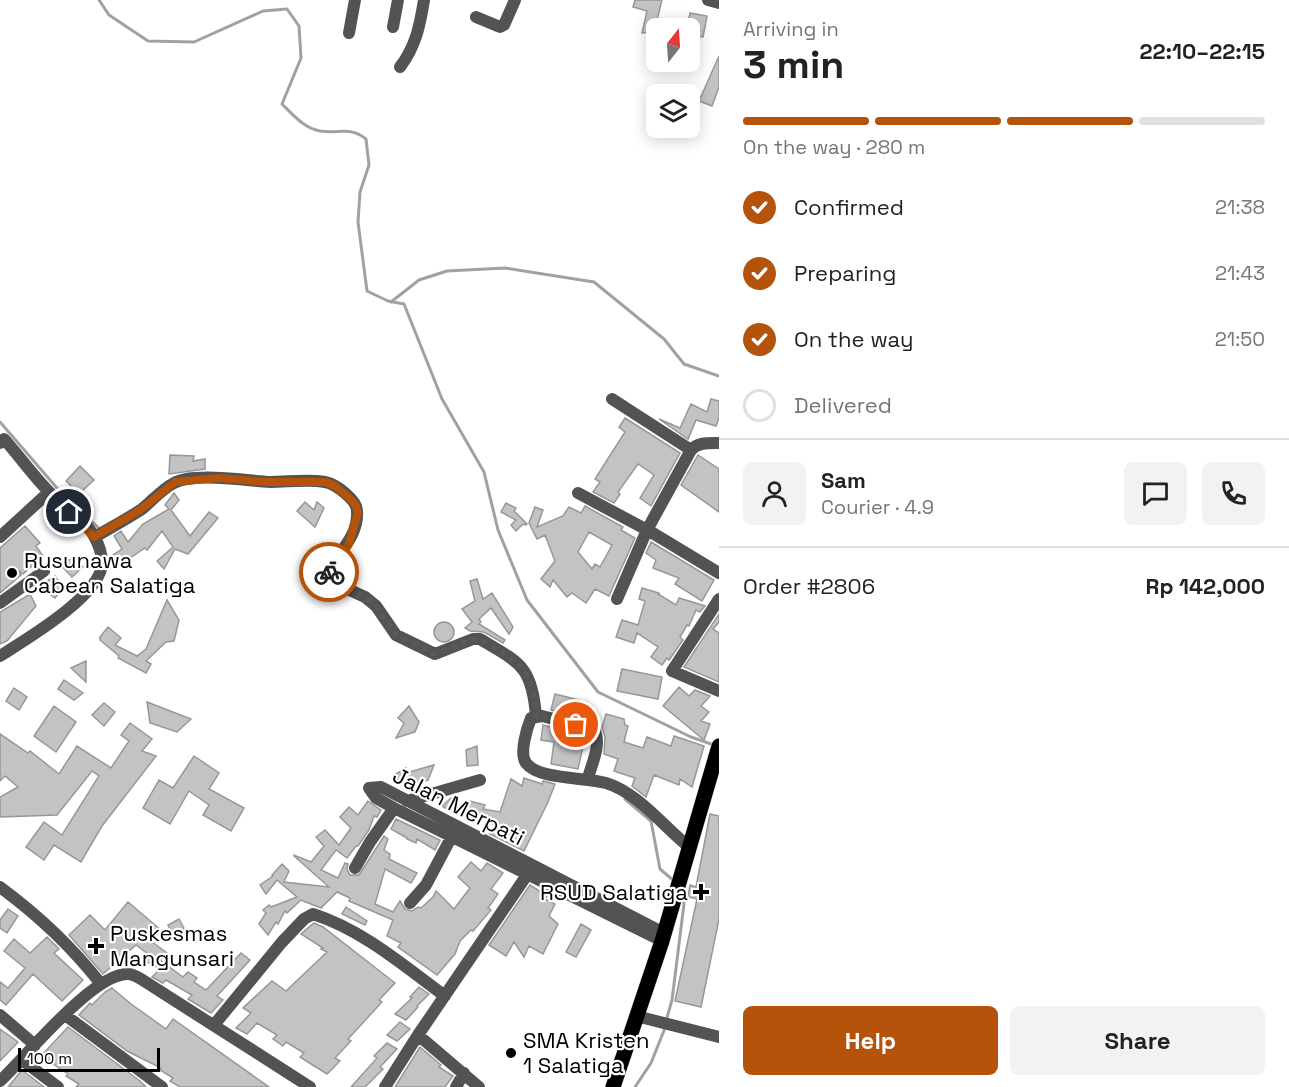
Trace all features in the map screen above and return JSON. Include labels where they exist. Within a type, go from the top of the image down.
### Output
[{"type":"main road","points":[[613,1087],[663,937],[717,753]]},
{"type":"street","points":[[349,33],[356,0]]},
{"type":"street","points":[[393,27],[398,0]]},
{"type":"street","points":[[400,67],[415,42],[424,0]]},
{"type":"street","points":[[476,17],[500,27],[504,25],[515,0]]},
{"type":"street","points":[[708,0],[719,3]]},
{"type":"street","points":[[612,399],[691,450]]},
{"type":"street","points":[[0,443],[4,439],[50,492],[100,533],[102,562],[100,570],[87,591],[58,618],[0,656]]},
{"type":"street","points":[[617,599],[647,530],[691,450],[701,444],[719,443]]},
{"type":"street","points":[[100,533],[140,510],[175,482],[219,478],[267,482],[326,482],[348,497],[355,504],[358,512],[349,544],[329,569],[327,577],[330,581],[365,597],[376,606],[396,635],[421,648],[435,654],[473,639],[480,639],[514,660],[524,668],[534,695],[536,716]]},
{"type":"street","points":[[0,537],[50,492]]},
{"type":"street","points":[[578,493],[647,530],[719,573]]},
{"type":"street","points":[[0,603],[44,571]]},
{"type":"street","points":[[719,599],[672,671],[719,691]]},
{"type":"street","points":[[588,778],[597,749],[598,736],[594,729],[536,716],[531,718],[523,758],[527,765],[552,775],[588,778],[608,783],[635,798],[689,848]]},
{"type":"street","points":[[407,801],[480,780]]},
{"type":"street","name":"Jalan Merpati","points":[[531,870],[394,808],[376,798],[369,788],[381,788],[407,801],[531,870],[663,937]]},
{"type":"street","points":[[355,868],[394,808]]},
{"type":"street","points":[[410,903],[426,885],[452,836]]},
{"type":"street","name":"Jalan Merpati","points":[[385,1087],[531,870]]},
{"type":"street","points":[[0,887],[39,917],[87,965],[101,984]]},
{"type":"street","points":[[214,1025],[282,942],[304,919],[313,914],[350,929],[446,996]]},
{"type":"street","points":[[0,1082],[88,993],[115,977],[127,974],[134,975],[310,1087]]},
{"type":"street","points":[[0,1015],[35,1045]]},
{"type":"street","points":[[65,1015],[162,1087]]},
{"type":"street","points":[[636,1016],[719,1037]]},
{"type":"street","points":[[418,1035],[479,1087]]},
{"type":"street","points":[[22,1060],[58,1087]]},
{"type":"street","points":[[456,1087],[464,1073]]},
{"type":"building","points":[[635,0],[662,0],[658,18],[646,18],[646,33],[642,33],[647,11],[633,7]]},
{"type":"building","points":[[690,13],[707,16],[703,37],[700,37],[700,18],[689,18]]},
{"type":"building","points":[[719,56],[719,87],[712,106],[700,101]]},
{"type":"building","points":[[711,399],[719,401],[719,418],[716,426],[696,420],[688,439],[659,419],[680,428],[691,404],[707,412]]},
{"type":"building","points":[[625,418],[680,453],[651,506],[640,498],[654,475],[638,464],[618,492],[620,494],[614,503],[593,492],[600,482],[595,479],[625,432],[619,427]]},
{"type":"building","points":[[170,455],[194,456],[193,461],[205,459],[205,469],[169,474]]},
{"type":"building","points":[[698,455],[719,469],[719,512],[681,485]]},
{"type":"building","points":[[80,466],[94,480],[79,494],[66,481]]},
{"type":"building","points":[[174,493],[179,500],[171,510],[190,536],[209,512],[218,518],[188,554],[175,549],[164,569],[157,561],[173,547],[162,531],[147,550],[145,548],[118,566],[110,557],[122,549],[114,536],[121,531],[128,542],[143,524],[169,509],[165,505]]},
{"type":"building","points":[[305,502],[314,510],[317,502],[324,508],[315,527],[297,511]]},
{"type":"building","points":[[506,503],[516,508],[514,511],[527,524],[523,524],[516,531],[511,525],[516,520],[501,512]]},
{"type":"building","points":[[585,506],[623,527],[621,530],[635,538],[609,596],[595,589],[586,603],[572,593],[567,597],[553,580],[550,587],[541,579],[555,561],[545,535],[537,539],[529,523],[535,507],[543,510],[537,527],[563,516],[569,507],[581,513]],"holes":[[[589,532],[612,545],[600,567],[595,564],[592,569],[578,552]]]},
{"type":"building","name":"Rusunawa Cabean Salatiga","points":[[25,526],[40,543],[36,546],[43,556],[23,574],[18,570],[21,575],[0,593],[0,548]]},
{"type":"building","points":[[651,542],[714,580],[702,601],[675,584],[679,578],[653,568],[656,560],[646,553]]},
{"type":"building","points":[[75,558],[83,567],[72,577],[59,563]]},
{"type":"building","points":[[55,576],[63,588],[55,598],[39,586]]},
{"type":"building","points":[[477,579],[483,599],[492,593],[513,627],[509,634],[491,608],[479,619],[481,622],[479,624],[505,640],[503,643],[484,632],[470,631],[465,628],[472,622],[462,609],[475,601],[470,581]]},
{"type":"building","points":[[642,588],[659,593],[676,605],[679,598],[705,606],[700,612],[696,610],[689,626],[687,625],[680,637],[683,640],[669,660],[667,658],[662,665],[651,657],[658,647],[637,633],[634,643],[616,637],[622,620],[638,625],[645,601],[639,599]]},
{"type":"building","points":[[30,594],[36,606],[7,641],[0,644],[0,612]]},
{"type":"building","points":[[167,600],[179,620],[174,641],[166,642],[146,661],[151,664],[146,673],[118,658],[119,656],[100,640],[108,627],[121,638],[115,645],[137,656],[146,649]]},
{"type":"building","points":[[719,614],[719,622],[713,629],[719,633],[719,682],[684,667]]},
{"type":"building","points":[[444,622],[451,625],[454,632],[451,639],[444,642],[437,639],[434,632],[437,625]]},
{"type":"building","points":[[86,661],[86,682],[71,668]]},
{"type":"building","points":[[622,669],[662,677],[658,699],[617,691]]},
{"type":"building","points":[[64,680],[83,693],[74,700],[58,689]]},
{"type":"building","points":[[679,687],[689,696],[695,690],[710,696],[701,706],[709,712],[701,721],[710,724],[704,740],[663,706]]},
{"type":"building","points":[[14,688],[27,697],[19,710],[6,701]]},
{"type":"building","points":[[555,694],[587,702],[585,710],[590,711],[588,719],[551,710]]},
{"type":"building","points":[[147,702],[191,719],[177,732],[150,723]]},
{"type":"building","points":[[104,703],[115,712],[104,726],[92,715]]},
{"type":"building","points":[[54,706],[76,722],[56,752],[34,736]]},
{"type":"building","points":[[409,706],[419,722],[415,732],[396,738],[404,723],[398,718]]},
{"type":"building","points":[[606,714],[624,719],[625,725],[628,726],[624,742],[643,748],[647,737],[671,746],[674,736],[704,746],[692,787],[680,779],[679,785],[654,775],[646,797],[632,786],[635,778],[614,771],[618,759],[604,754],[605,737],[602,727]]},
{"type":"building","points":[[130,723],[152,739],[142,751],[156,756],[102,826],[81,862],[54,845],[44,860],[26,847],[44,822],[62,835],[99,776],[92,771],[57,815],[0,817],[0,797],[18,787],[5,776],[0,781],[0,734],[28,753],[30,751],[59,774],[77,746],[111,768],[129,741],[121,735]]},
{"type":"building","points":[[543,725],[585,737],[578,769],[551,764],[554,742],[541,740]]},
{"type":"building","points":[[477,746],[478,765],[467,766],[466,750]]},
{"type":"building","points":[[194,756],[219,773],[209,789],[244,808],[231,831],[203,815],[209,805],[189,791],[170,824],[143,808],[159,780],[173,788]]},
{"type":"building","points":[[434,765],[428,780],[412,784],[411,782],[399,784],[394,775],[406,768],[406,773]]},
{"type":"building","points":[[524,778],[542,784],[543,781],[555,784],[524,851],[490,834],[500,829],[479,815],[477,819],[464,811],[470,801],[485,805],[483,809],[500,812],[511,779],[522,786]]},
{"type":"building","points":[[451,798],[457,799],[454,813],[442,806]]},
{"type":"building","points":[[368,801],[381,810],[377,817],[374,816],[369,830],[347,858],[336,850],[321,870],[338,878],[345,863],[348,864],[347,869],[350,875],[359,875],[384,836],[388,839],[384,850],[390,854],[389,859],[417,873],[411,883],[385,869],[375,904],[393,912],[400,901],[405,909],[412,911],[418,907],[421,908],[436,891],[454,909],[470,888],[458,877],[471,862],[481,871],[487,863],[503,873],[491,889],[498,894],[488,908],[491,910],[473,931],[471,930],[460,941],[455,954],[437,975],[398,947],[401,943],[387,936],[393,920],[349,901],[350,898],[337,892],[321,908],[301,900],[287,913],[285,911],[278,924],[276,922],[268,935],[259,924],[266,913],[263,910],[269,905],[271,907],[297,897],[277,880],[266,894],[260,885],[273,876],[282,864],[289,871],[284,882],[329,887],[294,855],[311,862],[324,846],[316,837],[325,830],[339,845],[351,828],[340,817],[349,807],[358,815]]},
{"type":"building","points":[[710,814],[719,816],[719,919],[701,1007],[675,1001],[697,899],[688,897],[690,885],[696,887]]},
{"type":"building","points":[[396,819],[440,840],[435,850],[417,839],[416,843],[391,829]]},
{"type":"building","points":[[530,885],[547,896],[545,899],[555,904],[549,916],[558,924],[543,954],[529,946],[524,957],[514,942],[506,956],[489,945]]},
{"type":"building","points":[[128,902],[161,930],[151,941],[167,953],[160,960],[183,977],[188,972],[197,978],[194,982],[206,990],[241,953],[250,960],[217,996],[223,1000],[211,1013],[188,999],[192,995],[166,980],[163,983],[152,977],[160,969],[144,960],[149,955],[136,945],[103,974],[69,935],[90,915],[105,930]]},
{"type":"building","points":[[346,907],[367,921],[365,925],[342,914]]},
{"type":"building","points":[[8,909],[18,916],[7,933],[0,928],[0,920]]},
{"type":"building","points":[[179,919],[186,932],[174,938],[168,925]]},
{"type":"building","points":[[314,923],[323,927],[395,983],[379,1000],[382,1002],[348,1039],[351,1041],[335,1058],[340,1061],[327,1074],[300,1057],[304,1053],[286,1042],[283,1046],[273,1039],[277,1035],[257,1023],[247,1034],[236,1028],[251,1013],[243,1008],[272,981],[286,991],[327,952],[301,934]]},
{"type":"building","points":[[581,924],[591,930],[576,957],[566,952]]},
{"type":"building","points":[[47,937],[59,949],[54,953],[83,980],[62,1001],[33,974],[6,1005],[0,1000],[0,982],[8,988],[25,968],[4,951],[14,939],[30,953]]},
{"type":"building","points":[[419,987],[429,994],[418,1007],[406,1020],[395,1014],[412,998],[410,997]]},
{"type":"building","points":[[112,988],[166,1029],[173,1019],[269,1087],[180,1087],[170,1081],[173,1078],[160,1070],[161,1068],[127,1051],[79,1015],[90,1003],[92,1005]]},
{"type":"building","points":[[400,1022],[410,1029],[397,1041],[387,1035]]},
{"type":"building","points":[[68,1027],[146,1087],[76,1087],[79,1084],[66,1076],[68,1074],[41,1056]]},
{"type":"building","points":[[0,1029],[18,1042],[0,1061]]},
{"type":"building","points":[[387,1043],[397,1049],[380,1067],[383,1069],[365,1087],[351,1087],[377,1058],[374,1056]]},
{"type":"building","points":[[420,1047],[441,1065],[439,1067],[453,1076],[445,1087],[395,1087]]},
{"type":"building","points":[[22,1070],[44,1087],[8,1087]]},
{"type":"waterway","points":[[99,0],[109,15],[148,41],[194,42],[263,11],[287,9],[299,26],[301,58],[282,104],[309,127],[327,132],[355,133],[366,139],[369,165],[360,192],[358,222],[367,291],[388,301],[404,304],[442,399],[484,472],[498,530],[527,600],[598,692],[691,737],[714,745]]},
{"type":"waterway","points":[[391,302],[419,280],[447,271],[505,268],[594,282],[664,339],[684,364],[719,376]]},
{"type":"waterway","points":[[0,422],[69,502]]},
{"type":"waterway","points":[[88,518],[101,530]]},
{"type":"waterway","points":[[625,799],[651,821],[660,869],[674,881]]},
{"type":"waterway","points":[[666,1021],[672,1000],[684,904],[682,894]]},
{"type":"waterway","points":[[635,1087],[651,1063],[665,1028]]},
{"type":"way so far","points":[[329,572],[327,577],[330,581],[365,597],[376,606],[396,635],[407,642],[435,654],[473,639],[480,639],[514,660],[524,668],[534,695],[536,716],[576,725]]},
{"type":"place","name":"Rusunawa Cabean Salatiga","points":[[12,573]]},
{"type":"place","name":"RSUD Salatiga","points":[[701,892]]},
{"type":"place","name":"Puskesmas Mangunsari","points":[[96,946]]},
{"type":"place","name":"SMA Kristen 1 Salatiga","points":[[511,1053]]},
{"type":"route","points":[[69,512],[94,537],[140,510],[175,482],[219,478],[267,482],[326,482],[348,497],[355,504],[358,512],[349,544],[329,572]]}]
